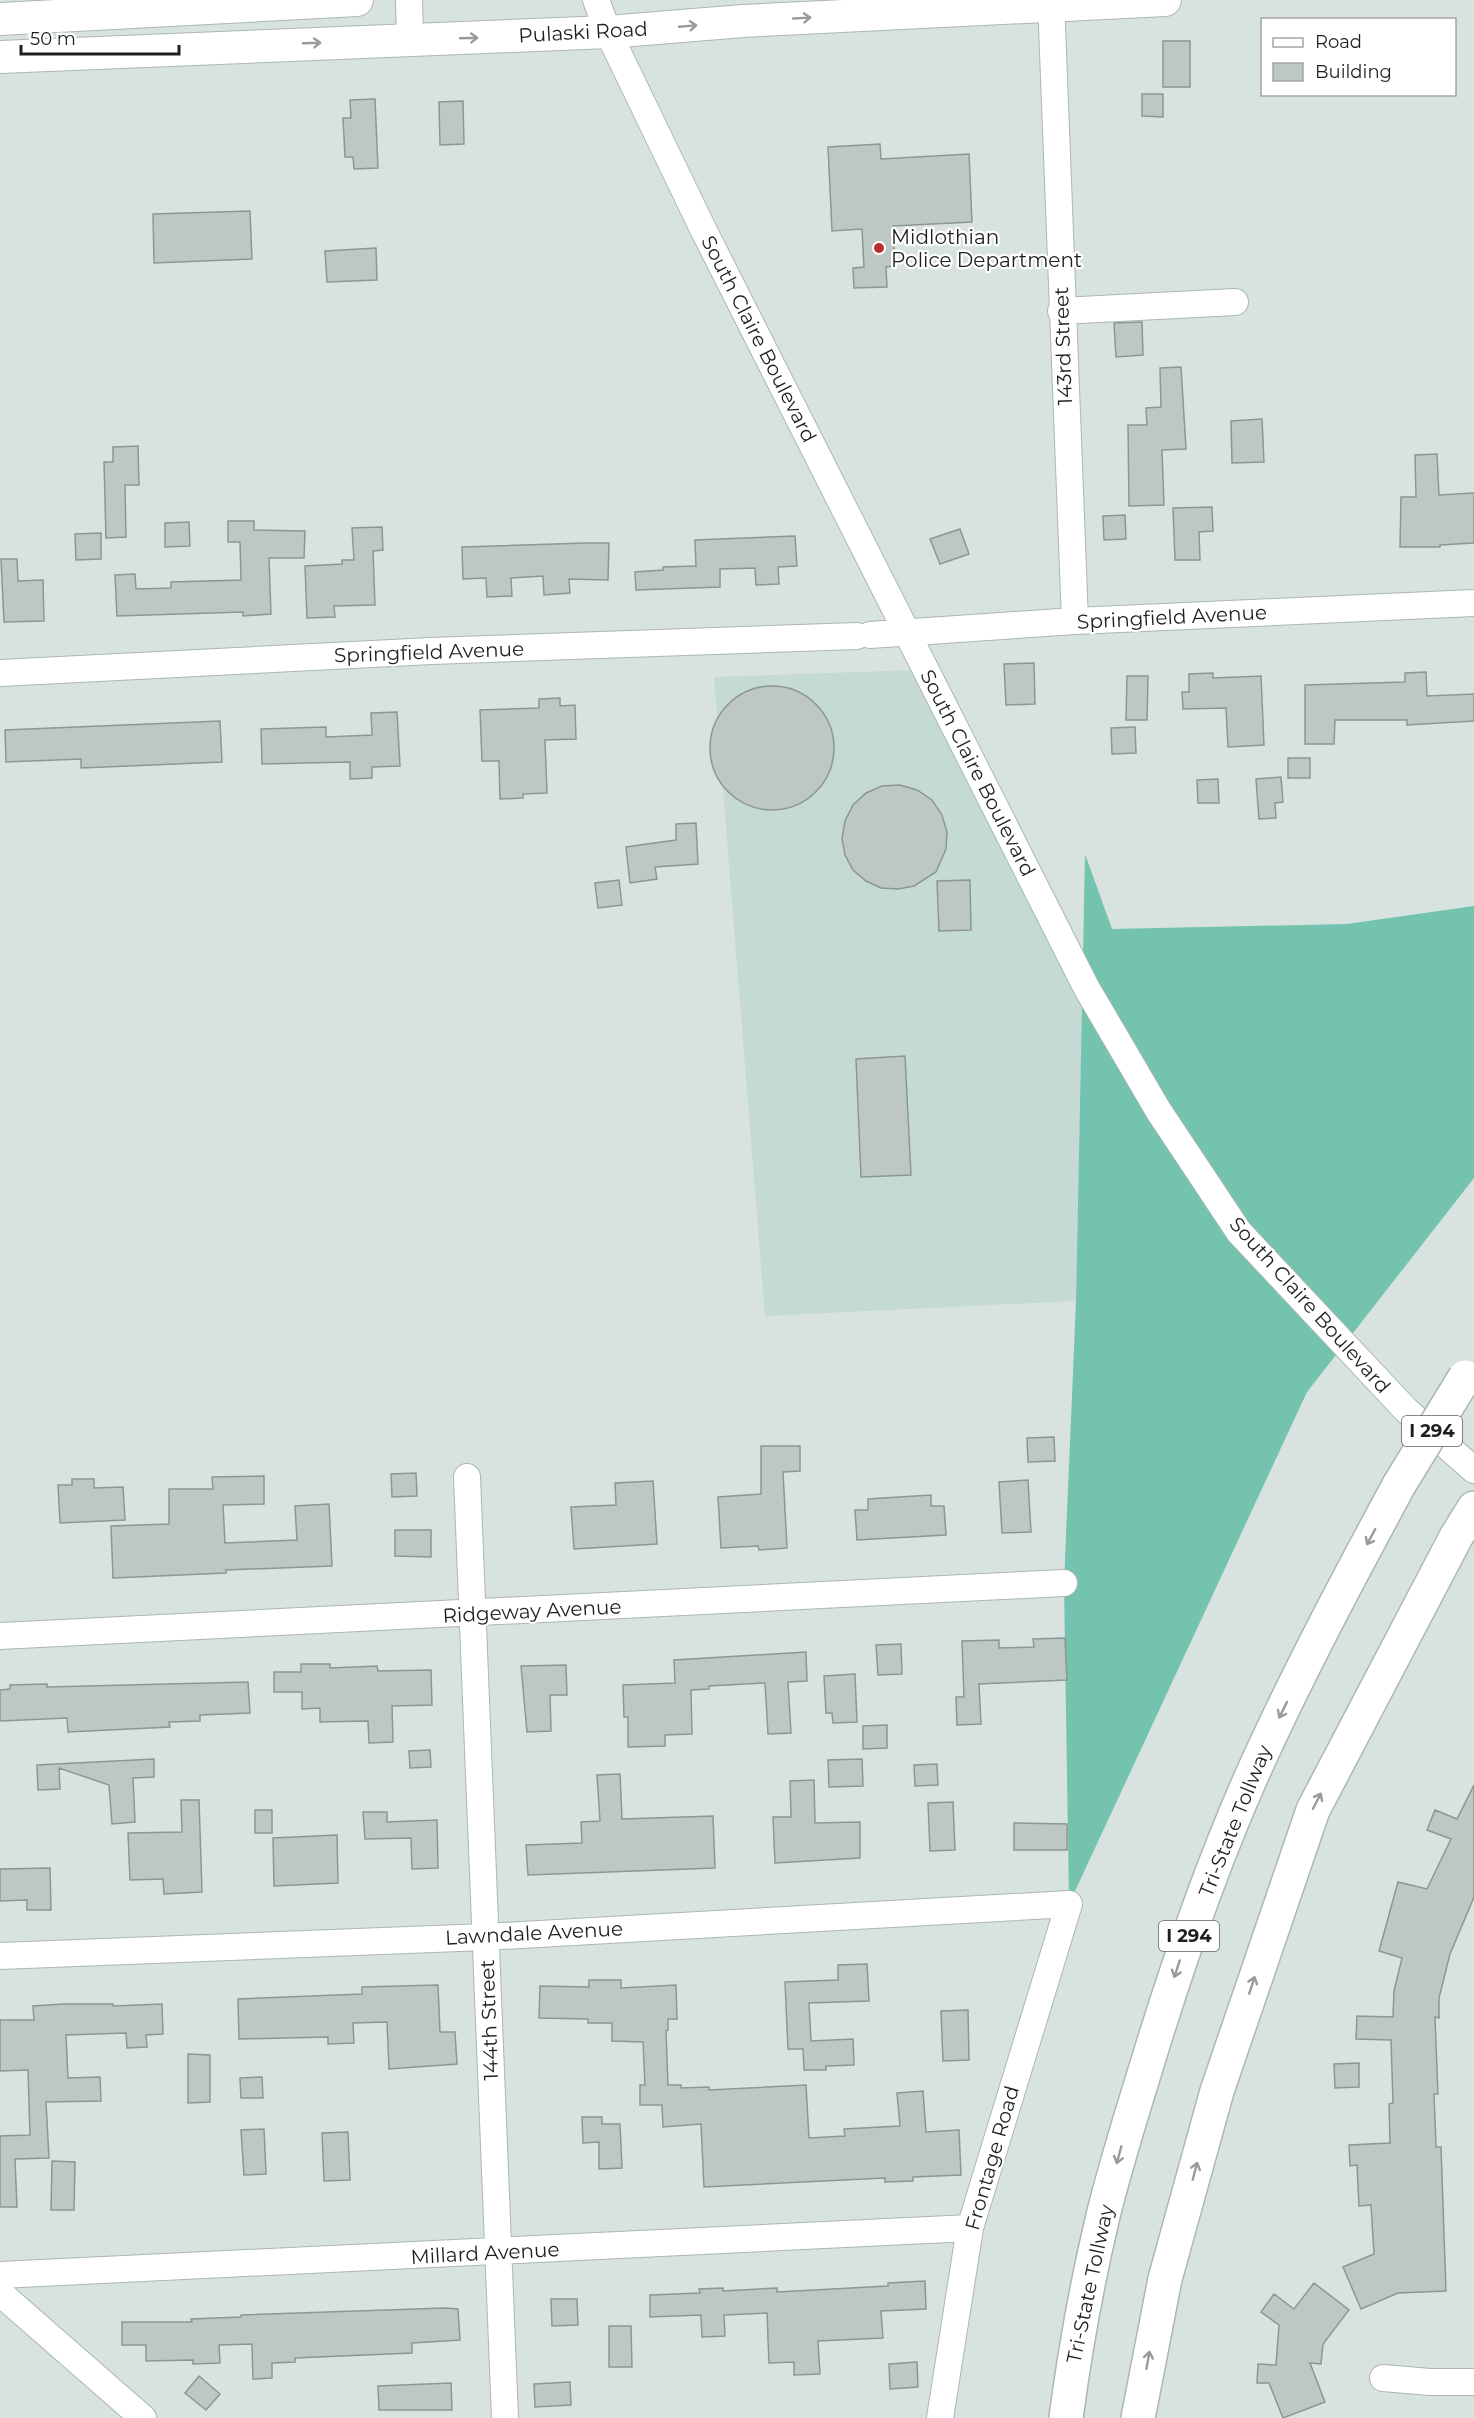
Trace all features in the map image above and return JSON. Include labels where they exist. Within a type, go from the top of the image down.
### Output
[{"type":"highway","name":"Tri-State Tollway","points":[[1066,2418],[1077,2334],[1103,2216],[1125,2134],[1178,1967],[1222,1846],[1262,1754],[1326,1621],[1399,1485],[1470,1371]]},
{"type":"highway","points":[[1138,2418],[1165,2279],[1217,2091],[1313,1810],[1456,1537],[1474,1508]]},
{"type":"main road","points":[[0,19],[357,0]]},
{"type":"main road","name":"Pulaski Road","points":[[0,57],[608,32],[1051,3],[1165,0]]},
{"type":"street","points":[[409,0],[410,40]]},
{"type":"street","name":"South Claire Boulevard","points":[[596,0],[608,32],[703,229],[907,634],[1086,987],[1158,1110],[1239,1232],[1406,1410],[1474,1470]]},
{"type":"street","name":"143rd Street","points":[[1051,3],[1061,311],[1075,621]]},
{"type":"street","points":[[1061,311],[1235,302]]},
{"type":"street","name":"Springfield Avenue","points":[[0,673],[431,651],[907,634],[1075,621],[1474,603]]},
{"type":"street","name":"144th Street","points":[[467,1477],[505,2418]]},
{"type":"street","name":"Ridgeway Avenue","points":[[0,1636],[1064,1583]]},
{"type":"street","name":"Lawndale Avenue","points":[[0,1956],[485,1937],[1069,1904]]},
{"type":"street","name":"Frontage Road","points":[[940,2418],[970,2228],[1069,1904]]},
{"type":"street","name":"Millard Avenue","points":[[0,2275],[970,2228]]},
{"type":"street","points":[[0,2292],[143,2418]]},
{"type":"street","points":[[1383,2378],[1430,2382],[1474,2382]]},
{"type":"shaded area","points":[[915,670],[1082,997],[1076,1301],[765,1316],[714,677]]},
{"type":"green space","points":[[1085,854],[1112,929],[1347,924],[1474,906],[1474,1178],[1307,1392],[1069,1904],[1064,1583],[1076,1301]]},
{"type":"building","points":[[1163,41],[1190,41],[1190,87],[1163,87]]},
{"type":"building","points":[[1142,94],[1163,94],[1163,117],[1142,116]]},
{"type":"building","points":[[375,99],[378,168],[354,169],[353,157],[345,157],[343,118],[351,118],[350,100]]},
{"type":"building","points":[[463,101],[464,144],[440,145],[439,102]]},
{"type":"building","name":"Midlothian Police Department","points":[[880,144],[881,159],[969,154],[972,222],[893,226],[895,266],[886,267],[887,287],[854,288],[853,268],[864,267],[862,229],[832,231],[828,147]]},
{"type":"building","points":[[250,211],[252,259],[154,263],[153,214]]},
{"type":"building","points":[[376,248],[377,280],[327,282],[325,251]]},
{"type":"building","points":[[1142,322],[1143,355],[1116,357],[1114,323]]},
{"type":"building","points":[[1181,367],[1186,449],[1162,450],[1164,505],[1129,506],[1128,425],[1147,425],[1146,408],[1161,407],[1160,368]]},
{"type":"building","points":[[1262,419],[1264,462],[1232,463],[1231,421]]},
{"type":"building","points":[[138,446],[139,485],[125,485],[126,537],[106,538],[104,462],[113,462],[113,447]]},
{"type":"building","points":[[1437,454],[1439,495],[1474,493],[1474,543],[1440,545],[1440,547],[1400,547],[1401,497],[1416,497],[1415,455]]},
{"type":"building","points":[[1212,507],[1213,531],[1199,532],[1200,560],[1175,560],[1173,508]]},
{"type":"building","points":[[1125,515],[1126,539],[1104,540],[1103,516]]},
{"type":"building","points":[[228,521],[254,521],[254,530],[305,531],[304,558],[269,558],[271,614],[243,616],[243,612],[117,616],[115,575],[135,574],[136,589],[171,588],[171,582],[241,580],[240,542],[228,542]]},
{"type":"building","points":[[189,522],[190,546],[165,547],[165,523]]},
{"type":"building","points":[[382,527],[383,550],[373,551],[375,605],[334,606],[335,617],[307,618],[305,566],[342,564],[342,560],[354,560],[352,528]]},
{"type":"building","points":[[960,529],[969,554],[940,564],[930,539]]},
{"type":"building","points":[[101,533],[101,559],[76,560],[75,534]]},
{"type":"building","points":[[795,536],[797,566],[778,567],[779,584],[756,585],[755,568],[720,569],[720,587],[636,590],[635,572],[663,570],[663,567],[696,566],[695,540]]},
{"type":"building","points":[[609,543],[608,580],[569,579],[570,593],[544,595],[543,576],[511,578],[512,596],[487,597],[486,578],[463,579],[462,547]]},
{"type":"building","points":[[1,559],[17,559],[18,581],[43,580],[44,621],[4,622]]},
{"type":"building","points":[[1034,663],[1035,704],[1006,705],[1004,664]]},
{"type":"building","points":[[1426,672],[1427,696],[1474,694],[1474,721],[1407,725],[1407,720],[1335,720],[1334,744],[1305,744],[1305,685],[1405,682],[1405,673]]},
{"type":"building","points":[[1213,673],[1213,678],[1261,676],[1264,745],[1228,747],[1226,708],[1183,709],[1182,692],[1189,692],[1189,674]]},
{"type":"building","points":[[1127,676],[1148,676],[1147,720],[1126,720]]},
{"type":"building","points":[[772,686],[796,691],[816,704],[829,724],[834,748],[829,772],[816,792],[796,805],[772,810],[748,805],[728,792],[715,772],[710,748],[715,724],[728,704],[748,691]]},
{"type":"building","points":[[560,698],[560,706],[575,705],[576,739],[545,740],[547,793],[523,794],[523,798],[500,799],[499,761],[482,761],[480,710],[539,708],[539,699]]},
{"type":"building","points":[[397,712],[400,766],[372,767],[372,778],[350,779],[350,762],[262,764],[261,729],[326,727],[326,737],[372,735],[371,713]]},
{"type":"building","points":[[220,721],[222,762],[81,768],[81,759],[6,762],[5,730]]},
{"type":"building","points":[[1135,727],[1136,753],[1112,754],[1111,728]]},
{"type":"building","points":[[1288,758],[1310,758],[1310,778],[1288,778]]},
{"type":"building","points":[[1281,777],[1283,802],[1275,803],[1276,818],[1259,819],[1256,779]]},
{"type":"building","points":[[1218,779],[1219,803],[1198,803],[1197,780]]},
{"type":"building","points":[[900,785],[917,790],[932,800],[942,815],[947,832],[946,849],[936,872],[914,886],[898,889],[881,888],[866,881],[853,870],[845,855],[842,839],[845,821],[853,805],[866,793],[882,786]]},
{"type":"building","points":[[696,823],[698,864],[655,867],[657,879],[630,883],[626,847],[676,840],[676,824]]},
{"type":"building","points":[[619,880],[622,905],[598,908],[595,883]]},
{"type":"building","points":[[970,880],[971,930],[939,931],[937,881]]},
{"type":"building","points":[[905,1056],[911,1175],[861,1177],[856,1059]]},
{"type":"building","points":[[1054,1437],[1055,1461],[1028,1462],[1027,1438]]},
{"type":"building","points":[[761,1446],[800,1446],[800,1471],[783,1472],[787,1548],[759,1550],[758,1546],[721,1548],[718,1497],[761,1494]]},
{"type":"building","points":[[416,1473],[417,1496],[392,1497],[391,1474]]},
{"type":"building","points":[[264,1476],[264,1504],[223,1505],[225,1543],[297,1540],[295,1506],[329,1504],[332,1566],[226,1570],[226,1573],[113,1578],[111,1526],[169,1524],[169,1489],[213,1489],[212,1477]]},
{"type":"building","points":[[72,1479],[94,1479],[94,1488],[123,1487],[125,1520],[60,1523],[58,1485],[72,1485]]},
{"type":"building","points":[[1028,1480],[1031,1532],[1002,1533],[999,1482]]},
{"type":"building","points":[[653,1481],[657,1544],[574,1549],[571,1507],[616,1505],[615,1483]]},
{"type":"building","points":[[931,1495],[931,1506],[944,1506],[946,1535],[857,1540],[855,1510],[868,1510],[868,1499]]},
{"type":"building","points":[[395,1530],[431,1530],[431,1557],[395,1556]]},
{"type":"building","points":[[1065,1638],[1067,1680],[979,1684],[981,1724],[957,1725],[956,1697],[964,1697],[962,1641],[999,1640],[999,1648],[1034,1647],[1033,1639]]},
{"type":"building","points":[[901,1644],[902,1674],[878,1675],[876,1645]]},
{"type":"building","points":[[806,1652],[807,1681],[788,1682],[791,1733],[768,1734],[765,1683],[709,1686],[709,1689],[691,1690],[692,1734],[665,1735],[665,1746],[628,1747],[628,1717],[624,1717],[623,1685],[675,1683],[674,1660]]},
{"type":"building","points":[[301,1664],[330,1664],[330,1668],[377,1666],[378,1671],[431,1670],[432,1705],[392,1706],[393,1742],[369,1743],[368,1721],[320,1722],[320,1708],[302,1709],[302,1692],[274,1692],[274,1672],[301,1672]]},
{"type":"building","points":[[566,1665],[567,1695],[550,1695],[551,1731],[527,1732],[521,1666]]},
{"type":"building","points":[[855,1674],[857,1722],[833,1723],[832,1713],[826,1713],[824,1676]]},
{"type":"building","points":[[248,1682],[250,1713],[200,1715],[200,1721],[169,1722],[170,1727],[68,1732],[67,1718],[0,1721],[0,1690],[10,1689],[10,1685],[47,1684],[47,1687]]},
{"type":"building","points":[[887,1725],[887,1748],[863,1749],[863,1726]]},
{"type":"building","points":[[430,1750],[431,1767],[410,1768],[409,1751]]},
{"type":"building","points":[[154,1759],[154,1777],[133,1778],[135,1822],[112,1824],[109,1785],[59,1768],[60,1789],[38,1790],[37,1765]]},
{"type":"building","points":[[862,1759],[863,1786],[829,1787],[828,1760]]},
{"type":"building","points":[[937,1764],[938,1785],[915,1786],[914,1765]]},
{"type":"building","points":[[620,1774],[622,1819],[713,1816],[715,1868],[528,1875],[526,1845],[582,1843],[581,1822],[600,1821],[597,1775]]},
{"type":"building","points":[[814,1780],[815,1823],[860,1822],[860,1858],[775,1863],[773,1817],[791,1817],[790,1781]]},
{"type":"building","points":[[1474,1785],[1474,1897],[1450,1954],[1439,1998],[1439,2018],[1435,2017],[1438,2094],[1434,2094],[1436,2147],[1441,2147],[1446,2291],[1398,2293],[1361,2309],[1343,2267],[1374,2254],[1371,2205],[1359,2206],[1357,2165],[1350,2166],[1349,2145],[1390,2143],[1389,2104],[1393,2103],[1391,2040],[1356,2039],[1357,2016],[1393,2017],[1394,1991],[1402,1958],[1379,1951],[1398,1882],[1427,1889],[1451,1839],[1427,1830],[1435,1810],[1457,1819]]},
{"type":"building","points":[[181,1800],[199,1800],[202,1892],[164,1894],[163,1879],[130,1880],[128,1833],[182,1832]]},
{"type":"building","points":[[953,1802],[955,1850],[930,1851],[928,1803]]},
{"type":"building","points":[[255,1810],[272,1810],[272,1833],[255,1833]]},
{"type":"building","points":[[363,1812],[387,1812],[387,1822],[437,1820],[438,1868],[412,1869],[411,1838],[365,1839]]},
{"type":"building","points":[[1014,1823],[1067,1824],[1067,1850],[1014,1850]]},
{"type":"building","points":[[337,1835],[338,1883],[274,1886],[273,1838]]},
{"type":"building","points":[[50,1868],[51,1910],[27,1910],[27,1900],[0,1901],[0,1869]]},
{"type":"building","points":[[867,1964],[869,2001],[809,2003],[811,2041],[853,2039],[854,2065],[826,2066],[826,2070],[804,2070],[803,2049],[788,2049],[785,1982],[838,1980],[838,1965]]},
{"type":"building","points":[[589,1980],[621,1980],[621,1988],[676,1985],[677,2019],[668,2019],[668,2030],[666,2031],[668,2085],[681,2085],[681,2088],[709,2087],[709,2090],[806,2085],[809,2138],[845,2136],[844,2129],[900,2126],[897,2093],[923,2091],[926,2132],[959,2130],[961,2175],[913,2177],[913,2181],[885,2182],[885,2178],[704,2187],[701,2124],[663,2127],[662,2105],[640,2105],[640,2085],[645,2085],[643,2042],[612,2041],[612,2023],[588,2023],[588,2019],[539,2018],[540,1986],[589,1987]]},
{"type":"building","points":[[438,1985],[440,2032],[455,2032],[457,2064],[389,2069],[387,2022],[353,2023],[354,2043],[328,2044],[328,2037],[239,2039],[238,1999],[362,1994],[362,1987]]},
{"type":"building","points":[[113,2004],[113,2006],[162,2004],[163,2034],[146,2035],[147,2047],[127,2048],[126,2033],[66,2035],[68,2078],[100,2077],[101,2101],[46,2102],[49,2158],[15,2159],[17,2207],[0,2207],[0,2136],[30,2135],[28,2070],[0,2071],[0,2020],[34,2020],[33,2006]]},
{"type":"building","points":[[968,2010],[969,2060],[943,2061],[941,2011]]},
{"type":"building","points":[[188,2054],[210,2055],[210,2102],[188,2103]]},
{"type":"building","points":[[1359,2063],[1359,2087],[1335,2088],[1334,2064]]},
{"type":"building","points":[[262,2077],[263,2098],[241,2098],[240,2078]]},
{"type":"building","points":[[582,2117],[602,2117],[602,2124],[620,2124],[622,2168],[599,2169],[599,2142],[583,2143]]},
{"type":"building","points":[[264,2129],[266,2174],[244,2175],[241,2130]]},
{"type":"building","points":[[348,2132],[350,2180],[324,2181],[322,2133]]},
{"type":"building","points":[[52,2161],[75,2162],[74,2210],[51,2210]]},
{"type":"building","points":[[925,2281],[926,2309],[881,2311],[883,2338],[818,2341],[820,2374],[794,2375],[794,2362],[769,2363],[767,2313],[724,2315],[725,2336],[702,2337],[701,2315],[650,2317],[650,2295],[700,2293],[699,2289],[723,2288],[723,2291],[777,2288],[777,2292],[888,2286],[888,2283]]},
{"type":"building","points":[[1314,2283],[1349,2310],[1323,2344],[1321,2364],[1310,2363],[1325,2402],[1283,2418],[1269,2383],[1257,2383],[1258,2364],[1276,2365],[1279,2325],[1261,2312],[1274,2294],[1294,2309]]},
{"type":"building","points":[[551,2299],[577,2299],[578,2325],[552,2326]]},
{"type":"building","points":[[458,2309],[460,2340],[412,2343],[412,2353],[295,2358],[295,2362],[272,2363],[272,2378],[253,2379],[252,2344],[219,2345],[220,2363],[193,2364],[193,2360],[146,2361],[146,2345],[122,2345],[122,2322],[192,2322],[191,2319],[241,2317],[241,2315]]},
{"type":"building","points":[[609,2326],[631,2326],[632,2367],[609,2367]]},
{"type":"building","points":[[917,2362],[918,2387],[890,2389],[889,2364]]},
{"type":"building","points":[[199,2376],[220,2394],[206,2410],[185,2393]]},
{"type":"building","points":[[570,2382],[571,2405],[535,2407],[534,2384]]},
{"type":"building","points":[[451,2383],[452,2410],[379,2410],[378,2386]]},
{"type":"place","name":"Midlothian Police Department","points":[[879,248]]}]
